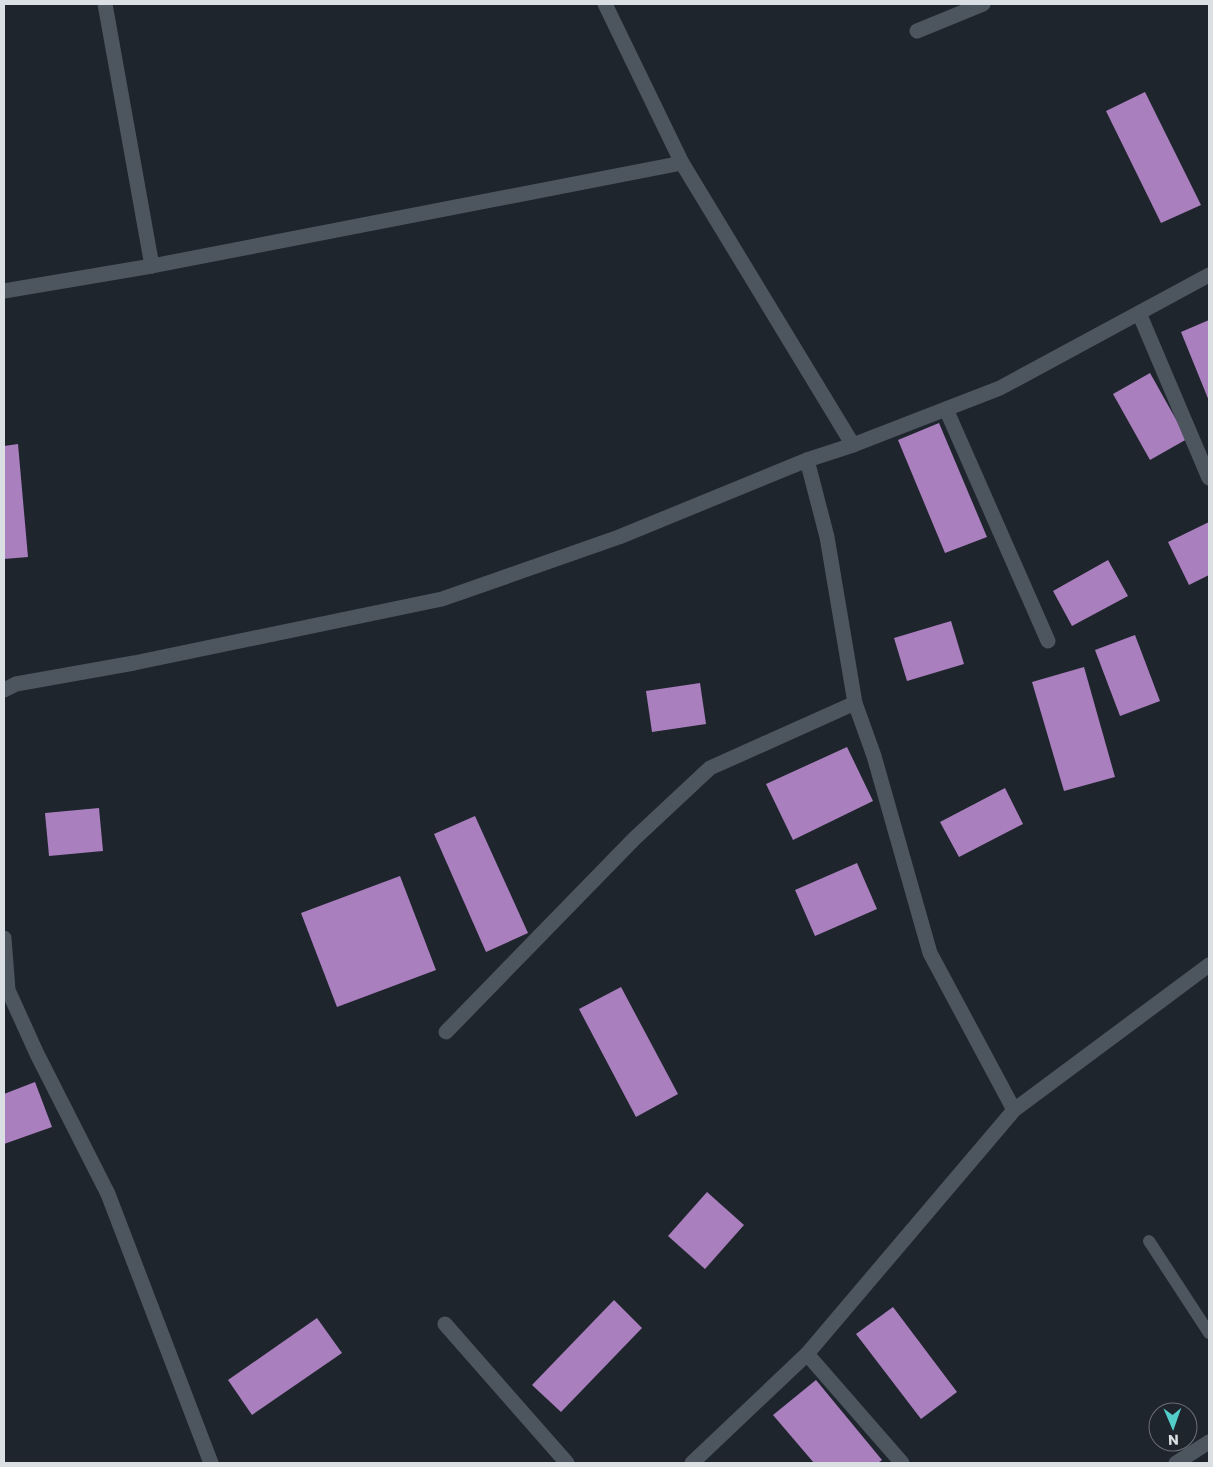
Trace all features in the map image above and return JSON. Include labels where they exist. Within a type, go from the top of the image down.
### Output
[{"type":"street","points":[[105,4],[152,266]]},
{"type":"street","points":[[605,4],[682,162],[853,445]]},
{"type":"street","points":[[917,31],[982,4]]},
{"type":"street","points":[[4,292],[152,266],[682,162]]},
{"type":"street","points":[[4,690],[16,684],[134,663],[442,599],[620,537],[807,460],[853,445],[1000,388],[1209,275]]},
{"type":"street","points":[[1139,314],[1209,478]]},
{"type":"street","points":[[946,409],[1048,641]]},
{"type":"street","points":[[807,460],[827,537],[855,703],[874,756],[930,954],[1014,1110]]},
{"type":"street","points":[[446,1032],[634,839],[710,768],[855,703]]},
{"type":"street","points":[[4,938],[8,990],[37,1054],[108,1194],[211,1463]]},
{"type":"street","points":[[692,1463],[807,1354],[1014,1110],[1209,965]]},
{"type":"street","points":[[445,1324],[567,1463]]},
{"type":"street","points":[[807,1354],[902,1463]]},
{"type":"street","points":[[1176,1463],[1209,1442]]},
{"type":"lane","points":[[1149,1241],[1209,1333]]},
{"type":"building","points":[[1145,92],[1201,205],[1161,223],[1106,111]]},
{"type":"building","points":[[1209,320],[1209,401],[1181,332]]},
{"type":"building","points":[[1150,373],[1187,439],[1150,460],[1113,394]]},
{"type":"building","points":[[939,423],[987,537],[945,553],[898,440]]},
{"type":"building","points":[[18,444],[28,557],[4,559],[4,446]]},
{"type":"building","points":[[1209,522],[1209,575],[1189,585],[1168,542]]},
{"type":"building","points":[[1108,560],[1128,596],[1072,626],[1053,591]]},
{"type":"building","points":[[951,621],[964,664],[907,681],[894,638]]},
{"type":"building","points":[[1135,635],[1160,701],[1120,716],[1095,650]]},
{"type":"building","points":[[1084,667],[1115,777],[1064,791],[1032,682]]},
{"type":"building","points":[[700,683],[706,724],[652,732],[646,691]]},
{"type":"building","points":[[847,747],[873,801],[793,840],[766,784]]},
{"type":"building","points":[[1005,788],[1023,824],[959,857],[940,822]]},
{"type":"building","points":[[99,808],[103,851],[49,856],[45,813]]},
{"type":"building","points":[[475,816],[528,933],[486,952],[434,834]]},
{"type":"building","points":[[857,863],[877,909],[815,936],[795,890]]},
{"type":"building","points":[[400,876],[436,970],[337,1007],[301,913]]},
{"type":"building","points":[[621,987],[678,1094],[636,1117],[579,1009]]},
{"type":"building","points":[[35,1082],[52,1127],[4,1144],[4,1094]]},
{"type":"building","points":[[707,1192],[744,1225],[705,1269],[668,1236]]},
{"type":"building","points":[[614,1300],[642,1328],[561,1412],[532,1385]]},
{"type":"building","points":[[893,1307],[957,1392],[921,1419],[856,1334]]},
{"type":"building","points":[[317,1318],[342,1353],[252,1415],[228,1380]]},
{"type":"building","points":[[816,1380],[882,1460],[878,1463],[814,1463],[773,1415]]}]
